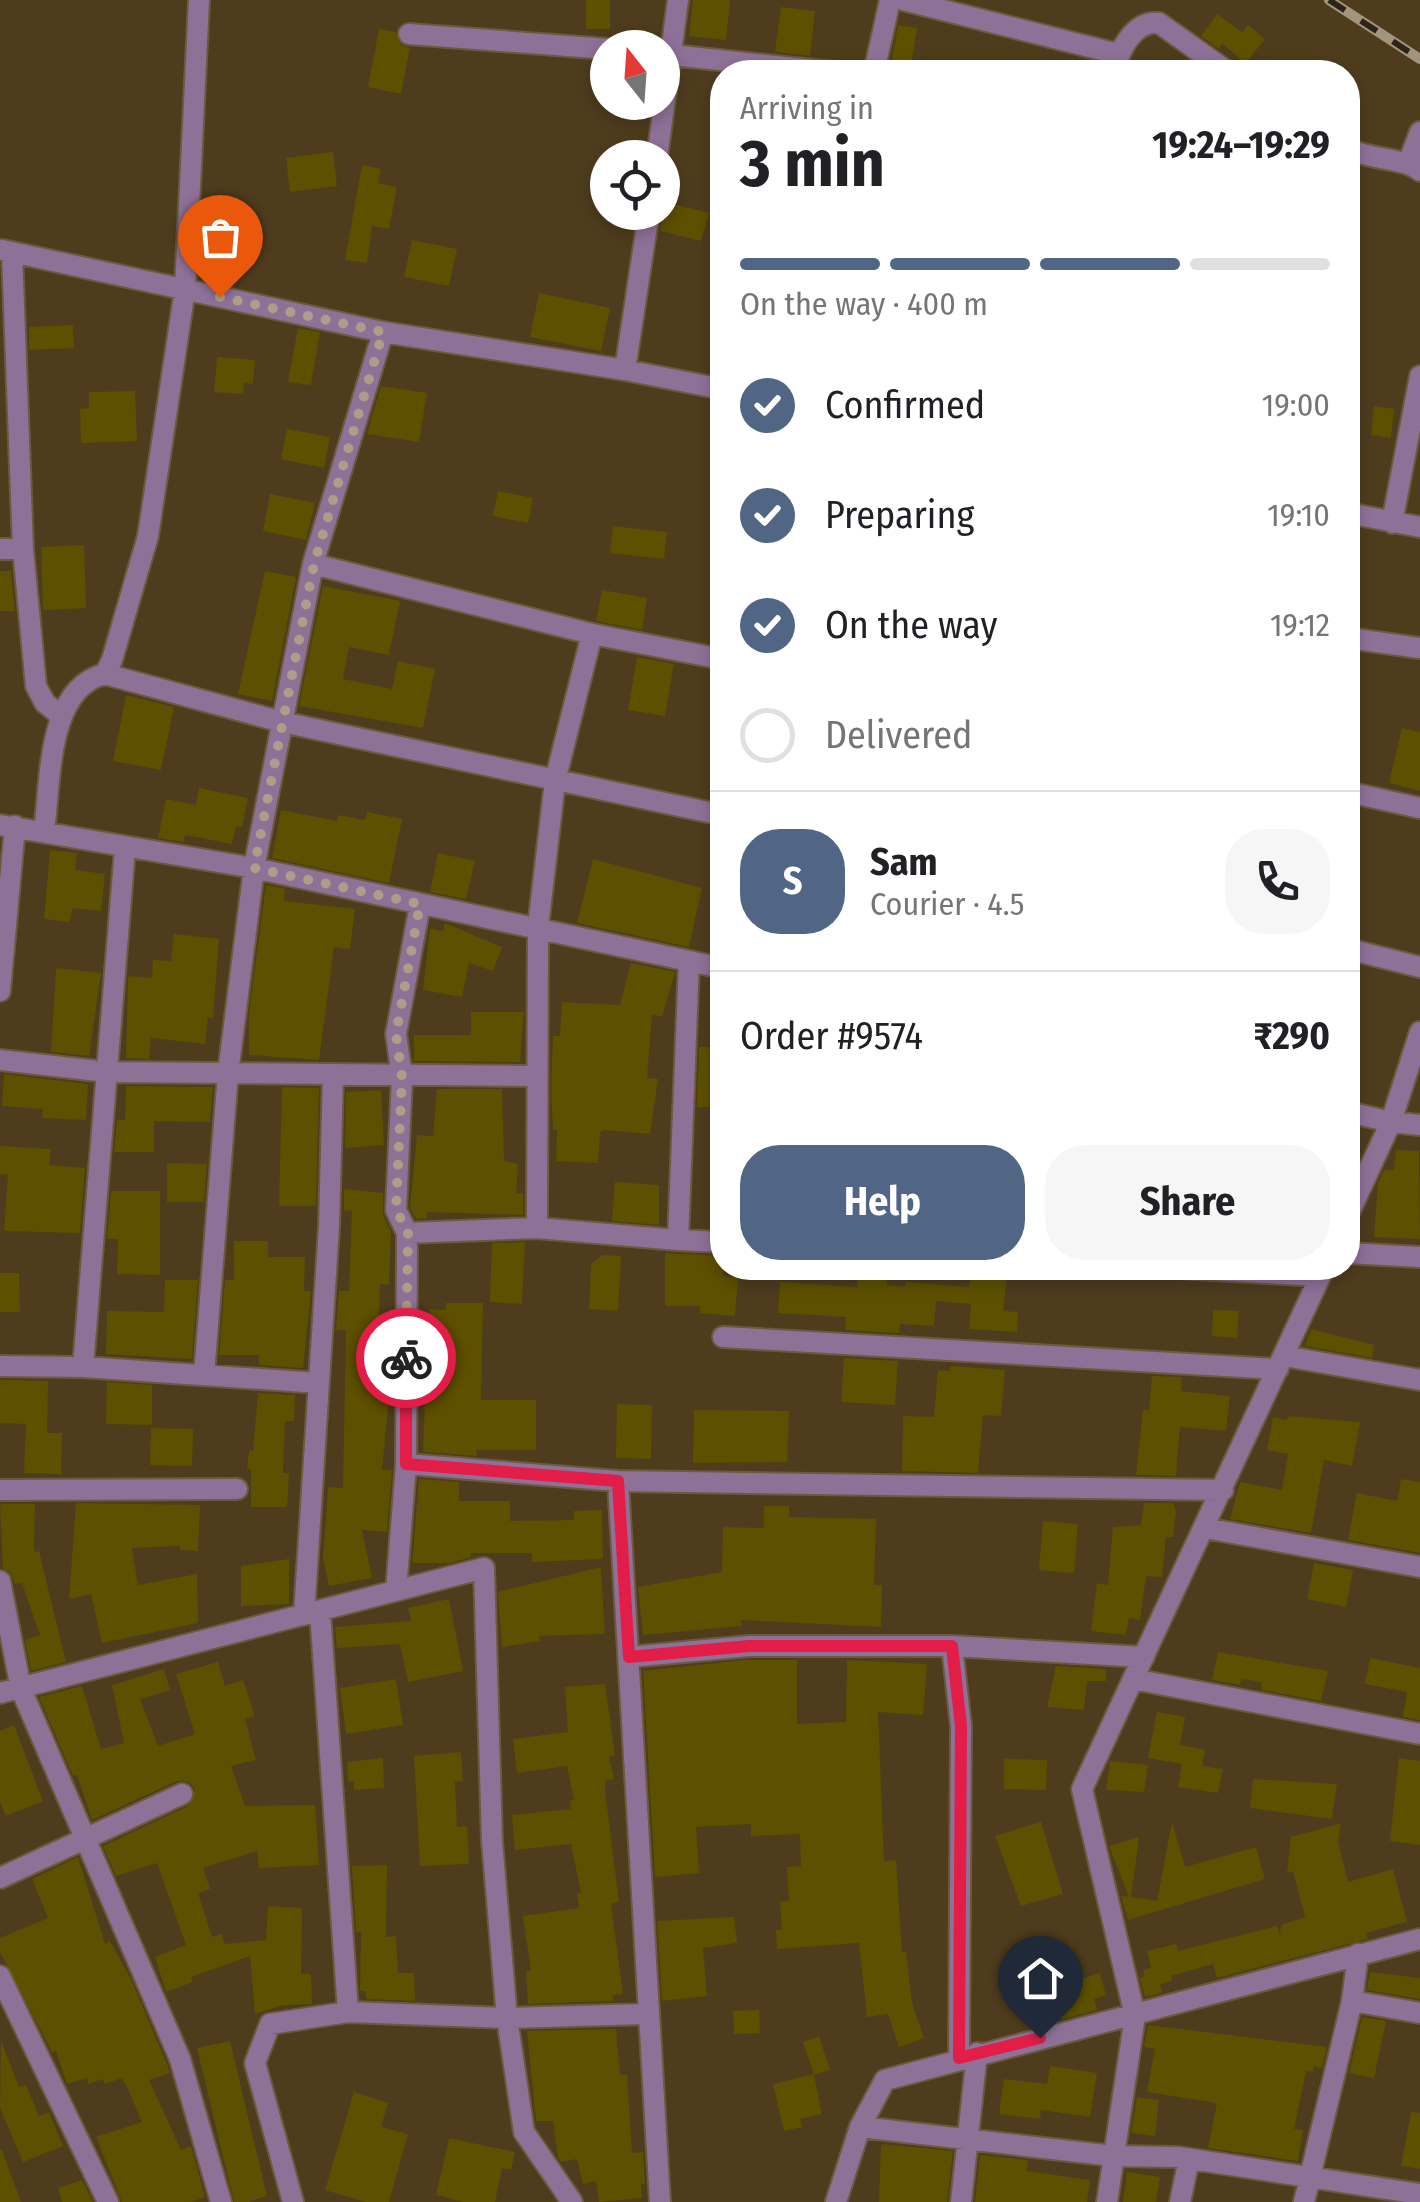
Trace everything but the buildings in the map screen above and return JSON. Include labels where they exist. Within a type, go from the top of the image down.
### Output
[{"type":"street","points":[[105,674],[148,536],[200,0]]},
{"type":"street","points":[[672,30],[678,0]]},
{"type":"street","points":[[877,60],[890,0]]},
{"type":"street","points":[[904,0],[1106,60]]},
{"type":"street","points":[[1118,60],[1142,24],[1150,22],[1209,60]]},
{"type":"street","points":[[409,34],[590,49]]},
{"type":"street","points":[[680,55],[723,60]]},
{"type":"street","points":[[1360,154],[1414,166],[1420,132]]},
{"type":"street","points":[[625,370],[646,230]]},
{"type":"street","points":[[52,709],[36,686],[22,549],[6,250],[383,332],[710,386]]},
{"type":"street","points":[[204,1375],[228,1073],[254,868],[314,564],[383,332]]},
{"type":"street","points":[[1392,523],[1420,376]]},
{"type":"street","points":[[1360,516],[1420,527]]},
{"type":"street","points":[[0,549],[22,549]]},
{"type":"street","points":[[314,564],[592,634],[710,656]]},
{"type":"street","points":[[536,1228],[534,1076],[538,927],[554,781],[592,634]]},
{"type":"street","points":[[1360,640],[1420,648]]},
{"type":"street","points":[[0,991],[24,827],[52,709],[89,678],[105,674],[282,722],[710,813]]},
{"type":"street","points":[[1360,795],[1420,808]]},
{"type":"street","points":[[24,827],[254,868],[710,965]]},
{"type":"street","points":[[83,1366],[125,848]]},
{"type":"street","points":[[396,1591],[406,1464],[408,1232],[396,1210],[402,1077],[396,1034],[420,904]]},
{"type":"street","points":[[1360,952],[1420,967]]},
{"type":"street","points":[[678,1240],[689,961]]},
{"type":"street","points":[[1360,1189],[1391,1122],[1420,1032]]},
{"type":"street","points":[[0,1060],[107,1072],[534,1076]]},
{"type":"street","points":[[333,1074],[312,1613],[348,2012]]},
{"type":"street","points":[[1360,1115],[1420,1125]]},
{"type":"street","points":[[408,1232],[536,1228],[710,1241]]},
{"type":"street","points":[[1360,1254],[1420,1257]]},
{"type":"street","points":[[1107,2202],[1135,2016],[1082,1789],[1318,1280]]},
{"type":"street","points":[[723,1337],[1281,1362],[1420,1380]]},
{"type":"street","points":[[0,1366],[83,1366],[318,1384]]},
{"type":"street","points":[[406,1464],[618,1481],[1223,1490]]},
{"type":"street","points":[[618,1481],[646,2014],[660,2202]]},
{"type":"street","points":[[0,1490],[237,1489]]},
{"type":"street","points":[[1206,1528],[1420,1567]]},
{"type":"street","points":[[10,1691],[484,1568],[492,1841],[507,2018],[524,2132],[572,2202]]},
{"type":"street","points":[[0,1580],[10,1691],[84,1836],[180,2058],[221,2202]]},
{"type":"street","points":[[629,1657],[749,1646],[952,1646],[1144,1657]]},
{"type":"street","points":[[952,1646],[961,1726],[968,2056],[961,2202]]},
{"type":"street","points":[[1133,1679],[1420,1734]]},
{"type":"street","points":[[0,1878],[182,1794]]},
{"type":"street","points":[[836,2202],[860,2128],[885,2080],[1420,1939]]},
{"type":"street","points":[[1304,2202],[1352,2001],[1358,1954]]},
{"type":"street","points":[[0,1976],[108,2202]]},
{"type":"street","points":[[1352,2001],[1420,2013]]},
{"type":"street","points":[[293,2202],[256,2063],[270,2024],[348,2012],[507,2018],[646,2014]]},
{"type":"street","points":[[860,2128],[1114,2156],[1189,2159],[1420,2194]]},
{"type":"street","points":[[1180,2202],[1189,2159]]},
{"type":"railway","points":[[1329,0],[1420,59]]},
{"type":"way so far","points":[[220,297],[383,332],[314,564],[254,868],[420,904],[396,1034],[402,1077],[396,1210],[408,1232],[406,1358]]},
{"type":"route","points":[[406,1358],[406,1464],[618,1481],[629,1657],[749,1646],[952,1646],[961,1726],[959,2058],[1040,2038]]}]
